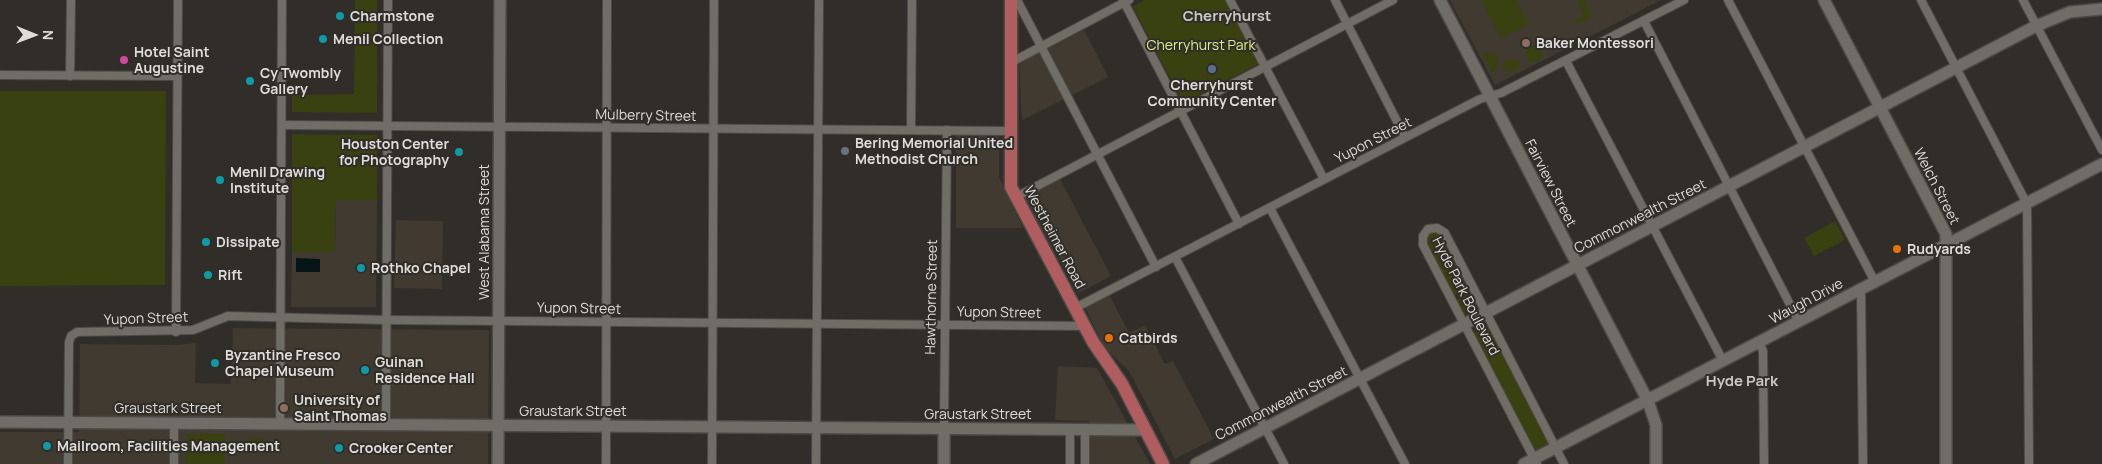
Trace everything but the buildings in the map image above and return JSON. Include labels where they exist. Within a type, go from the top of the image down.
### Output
[{"type":"main road","name":"Westheimer Road","points":[[1010,0],[1010,175],[1016,197],[1101,356],[1122,384],[1163,464]]},
{"type":"street","points":[[70,76],[71,0]]},
{"type":"street","points":[[176,332],[178,0]]},
{"type":"street","points":[[280,424],[282,0]]},
{"type":"street","points":[[386,425],[388,0]]},
{"type":"street","name":"West Alabama Street","points":[[498,464],[500,0]]},
{"type":"street","points":[[606,464],[607,0]]},
{"type":"street","points":[[712,464],[714,0]]},
{"type":"street","points":[[816,464],[819,0]]},
{"type":"street","points":[[911,130],[912,0]]},
{"type":"street","points":[[1017,0],[1156,267]]},
{"type":"street","points":[[1230,0],[1324,179]]},
{"type":"street","points":[[1334,0],[1405,138]]},
{"type":"street","points":[[1016,197],[1393,0]]},
{"type":"street","name":"Fairview Street","points":[[1440,0],[1648,400],[1656,425],[1656,464]]},
{"type":"street","name":"Yupon Street","points":[[1075,308],[1405,138],[1566,61],[1684,0]]},
{"type":"street","points":[[1728,0],[1875,282]]},
{"type":"street","name":"Welch Street","points":[[1824,0],[1946,234],[1946,464]]},
{"type":"street","points":[[1921,0],[2027,204],[2029,464]]},
{"type":"street","points":[[2023,0],[2102,150]]},
{"type":"street","points":[[1010,63],[1126,1],[1180,111],[1239,224]]},
{"type":"street","name":"Commonwealth Street","points":[[1196,464],[1487,314],[2036,26],[2070,12],[2102,8]]},
{"type":"street","points":[[1644,21],[1799,322]]},
{"type":"street","points":[[1566,61],[1723,362]]},
{"type":"street","points":[[0,75],[177,76]]},
{"type":"street","name":"Mulberry Street","points":[[282,125],[1010,131]]},
{"type":"street","name":"Hawthorne Street","points":[[944,464],[947,130]]},
{"type":"street","name":"Waugh Drive","points":[[1532,462],[2102,164]]},
{"type":"street","points":[[1270,208],[1405,464]]},
{"type":"street","name":"Hyde Park Boulevard","points":[[1532,462],[1465,325],[1423,245],[1423,236],[1428,229],[1437,228],[1445,233],[1564,464]]},
{"type":"street","points":[[1175,257],[1284,464]]},
{"type":"street","points":[[1861,290],[1863,464]]},
{"type":"street","name":"Yupon Street","points":[[68,422],[68,342],[77,332],[176,332],[193,330],[228,316],[387,320],[945,323],[1084,326]]},
{"type":"street","points":[[1759,343],[1763,350],[1764,464]]},
{"type":"street","name":"Graustark Street","points":[[0,422],[1145,430]]},
{"type":"street","points":[[68,422],[68,464]]},
{"type":"street","points":[[174,423],[174,464]]},
{"type":"street","points":[[1070,430],[1070,464]]},
{"type":"street","points":[[1085,430],[1085,464]]},
{"type":"shaded area","name":"Baker Montessori","points":[[1450,0],[1661,0],[1495,85]]},
{"type":"shaded area","points":[[1084,30],[1108,77],[1022,120],[1019,62]]},
{"type":"shaded area","points":[[956,134],[999,134],[999,177],[1023,228],[956,228]]},
{"type":"shaded area","points":[[1060,179],[1111,276],[1079,293],[1023,197]]},
{"type":"shaded area","name":"Rothko Chapel","points":[[336,200],[377,200],[376,307],[291,307],[292,252],[335,252]]},
{"type":"shaded area","name":"Rothko Chapel","points":[[396,220],[443,221],[442,289],[394,288]]},
{"type":"shaded area","points":[[296,258],[320,259],[320,272],[296,272]]},
{"type":"shaded area","points":[[1109,294],[1129,333],[1145,325],[1165,364],[1173,361],[1214,439],[1175,459],[1129,371],[1104,347],[1085,307]]},
{"type":"shaded area","name":"University of Saint Thomas","points":[[233,328],[489,330],[488,464],[0,464],[0,432],[79,432],[80,344],[176,345],[196,343],[195,383],[231,384]]},
{"type":"shaded area","points":[[1058,366],[1097,368],[1150,464],[1090,464],[1089,421],[1055,420]]},
{"type":"green space","points":[[355,0],[377,0],[377,113],[292,112],[292,95],[354,94]]},
{"type":"green space","name":"Cherryhurst Park","points":[[1145,0],[1225,0],[1258,64],[1183,103],[1133,7]]},
{"type":"green space","points":[[1481,0],[1516,0],[1529,24],[1501,38]]},
{"type":"green space","points":[[1577,0],[1584,0],[1592,16],[1577,24],[1575,20],[1584,15]]},
{"type":"green space","points":[[1534,46],[1540,48],[1542,54],[1540,60],[1534,62],[1528,60],[1526,54],[1528,48]]},
{"type":"green space","points":[[1492,53],[1497,57],[1498,65],[1492,73],[1483,54]]},
{"type":"green space","points":[[1509,59],[1520,61],[1519,68],[1512,72],[1503,69],[1504,63]]},
{"type":"green space","points":[[0,91],[166,91],[165,285],[0,286]]},
{"type":"green space","points":[[292,134],[377,135],[377,200],[336,200],[335,252],[292,252]]},
{"type":"green space","points":[[1835,221],[1845,240],[1814,256],[1804,238]]},
{"type":"green space","points":[[1436,231],[1441,234],[1469,288],[1454,296],[1426,242],[1426,237],[1430,232]]},
{"type":"green space","points":[[1471,292],[1479,307],[1464,314],[1457,300]]},
{"type":"green space","points":[[1489,326],[1550,443],[1535,451],[1474,333]]},
{"type":"green space","points":[[186,434],[225,434],[225,464],[185,464]]},
{"type":"green space","points":[[248,438],[265,439],[264,450],[248,449]]},
{"type":"place","name":"Charmstone","points":[[340,16]]},
{"type":"place","name":"Menil Collection","points":[[323,39]]},
{"type":"place","name":"Baker Montessori","points":[[1526,43]]},
{"type":"place","name":"Hotel Saint Augustine","points":[[124,60]]},
{"type":"place","name":"Cherryhurst Community Center","points":[[1212,69]]},
{"type":"place","name":"Cy Twombly Gallery","points":[[250,81]]},
{"type":"place","name":"Bering Memorial United Methodist Church","points":[[845,151]]},
{"type":"place","name":"Houston Center for Photography","points":[[459,152]]},
{"type":"place","name":"Menil Drawing Institute","points":[[220,180]]},
{"type":"place","name":"Dissipate","points":[[206,242]]},
{"type":"place","name":"Rudyards","points":[[1897,249]]},
{"type":"place","name":"Rothko Chapel","points":[[361,268]]},
{"type":"place","name":"Rift","points":[[208,275]]},
{"type":"place","name":"Catbirds","points":[[1109,338]]},
{"type":"place","name":"Byzantine Fresco Chapel Museum","points":[[215,363]]},
{"type":"place","name":"Guinan Residence Hall","points":[[365,370]]},
{"type":"place","name":"University of Saint Thomas","points":[[284,408]]},
{"type":"place","name":"Mailroom, Facilities Management","points":[[47,446]]},
{"type":"place","name":"Crooker Center","points":[[339,448]]},
{"type":"district","name":"Cherryhurst","points":[[1227,16]]},
{"type":"district","name":"Hyde Park","points":[[1742,381]]}]
